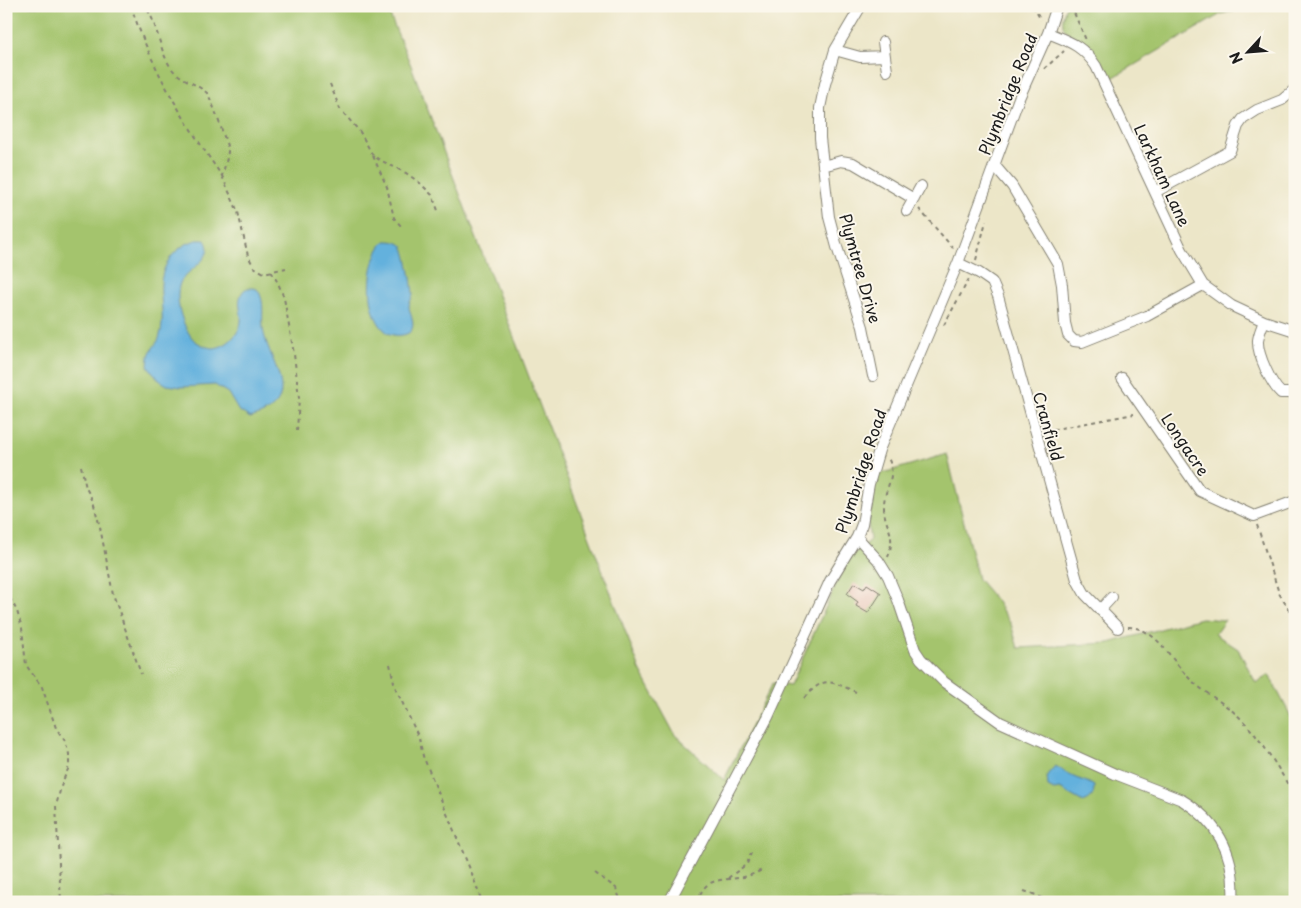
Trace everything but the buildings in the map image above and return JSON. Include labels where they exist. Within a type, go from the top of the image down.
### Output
[{"type":"street","points":[[847,6],[859,9]]},
{"type":"street","name":"Plymbridge Road","points":[[668,902],[768,718],[830,581],[857,537],[862,524],[869,484],[879,450],[959,260],[1019,98],[1057,6]]},
{"type":"street","name":"Plymtree Drive","points":[[859,9],[835,50],[820,108],[820,138],[831,224],[836,246],[863,327],[873,376]]},
{"type":"street","name":"Larkham Lane","points":[[1048,31],[1080,46],[1096,66],[1182,250],[1203,285],[1232,306],[1264,321],[1295,331]]},
{"type":"street","points":[[883,42],[887,71]]},
{"type":"street","points":[[835,50],[860,57],[885,56]]},
{"type":"street","points":[[1155,192],[1230,151],[1238,126],[1243,119],[1252,112],[1282,100],[1295,89]]},
{"type":"street","points":[[823,166],[841,162],[853,163],[914,199]]},
{"type":"street","points":[[994,166],[1012,186],[1058,264],[1065,323],[1068,335],[1074,341],[1082,342],[1147,316],[1203,285]]},
{"type":"street","points":[[907,211],[921,186]]},
{"type":"street","name":"Cranfield","points":[[959,260],[992,282],[998,296],[1077,580],[1085,594],[1118,628]]},
{"type":"street","points":[[1264,321],[1258,341],[1268,375],[1274,387],[1281,393],[1295,393]]},
{"type":"street","name":"Longacre","points":[[1122,378],[1200,491],[1254,516]]},
{"type":"street","points":[[1254,516],[1295,501]]},
{"type":"street","points":[[857,537],[882,566],[898,600],[915,650],[921,659],[944,682],[1000,722],[1115,774],[1182,800],[1203,815],[1216,830],[1230,860],[1234,891],[1233,902]]},
{"type":"street","points":[[1100,610],[1112,597]]},
{"type":"path","points":[[131,6],[153,60],[176,106],[222,176],[238,212],[248,256],[254,267],[264,273],[286,268]]},
{"type":"path","points":[[145,6],[153,17],[165,57],[174,71],[208,94],[216,110],[228,149],[222,176]]},
{"type":"path","points":[[1033,6],[1037,16],[1048,31]]},
{"type":"path","points":[[1071,6],[1085,36],[1088,55]]},
{"type":"path","points":[[1044,69],[1072,43]]},
{"type":"path","points":[[330,84],[340,109],[360,132],[372,154],[387,187],[394,218],[401,226]]},
{"type":"path","points":[[372,154],[378,160],[406,173],[420,183],[432,195],[439,213]]},
{"type":"path","points":[[927,218],[959,260]]},
{"type":"path","points":[[271,271],[284,298],[294,354],[299,398],[297,431]]},
{"type":"path","points":[[1036,433],[1146,412]]},
{"type":"path","points":[[879,450],[888,457],[893,474],[883,505],[892,535],[892,545],[887,560],[882,566]]},
{"type":"path","points":[[81,466],[86,488],[93,501],[100,527],[113,594],[141,674]]},
{"type":"path","points":[[1254,516],[1279,594],[1295,620]]},
{"type":"path","points":[[6,591],[17,611],[22,628],[26,665],[42,687],[56,728],[65,741],[69,754],[69,767],[62,783],[56,806],[61,902]]},
{"type":"path","points":[[1118,628],[1138,627],[1170,653],[1179,668],[1190,679],[1237,715],[1270,757],[1295,797]]},
{"type":"path","points":[[390,664],[395,687],[418,738],[423,756],[482,902]]},
{"type":"path","points":[[804,698],[819,684],[827,682],[836,683],[856,692]]},
{"type":"path","points":[[727,878],[747,864],[751,853]]},
{"type":"path","points":[[697,902],[702,888],[711,883],[727,878],[739,878],[764,869]]},
{"type":"path","points":[[595,873],[616,888],[621,902]]},
{"type":"path","points":[[1024,891],[1048,902]]},
{"type":"green space","points":[[6,6],[386,6],[412,68],[640,670],[675,735],[724,780],[773,683],[790,686],[848,558],[870,540],[868,524],[873,476],[947,454],[978,579],[995,599],[1011,624],[1018,648],[1109,643],[1201,618],[1225,620],[1215,634],[1238,649],[1256,683],[1269,675],[1295,724],[1295,751],[1291,753],[1295,760],[1295,902],[6,902]]},
{"type":"green space","points":[[1066,6],[1255,6],[1221,14],[1109,80],[1092,49],[1065,29],[1063,17]]},
{"type":"water","points":[[205,240],[208,247],[207,253],[183,278],[178,290],[182,319],[192,338],[204,346],[212,348],[222,346],[235,335],[240,326],[239,302],[244,290],[250,288],[257,289],[262,299],[264,334],[278,372],[281,394],[276,403],[266,412],[250,418],[238,410],[228,393],[215,385],[181,387],[167,385],[159,380],[148,366],[150,353],[159,339],[161,329],[161,284],[164,269],[177,251],[190,242]]},
{"type":"water","points":[[385,241],[397,242],[403,246],[410,270],[413,295],[409,306],[413,326],[411,331],[402,335],[388,333],[380,325],[371,302],[371,274],[374,261]]},
{"type":"water","points":[[1055,766],[1094,786],[1093,794],[1089,800],[1083,802],[1060,789],[1054,790],[1048,787],[1047,775]]}]
